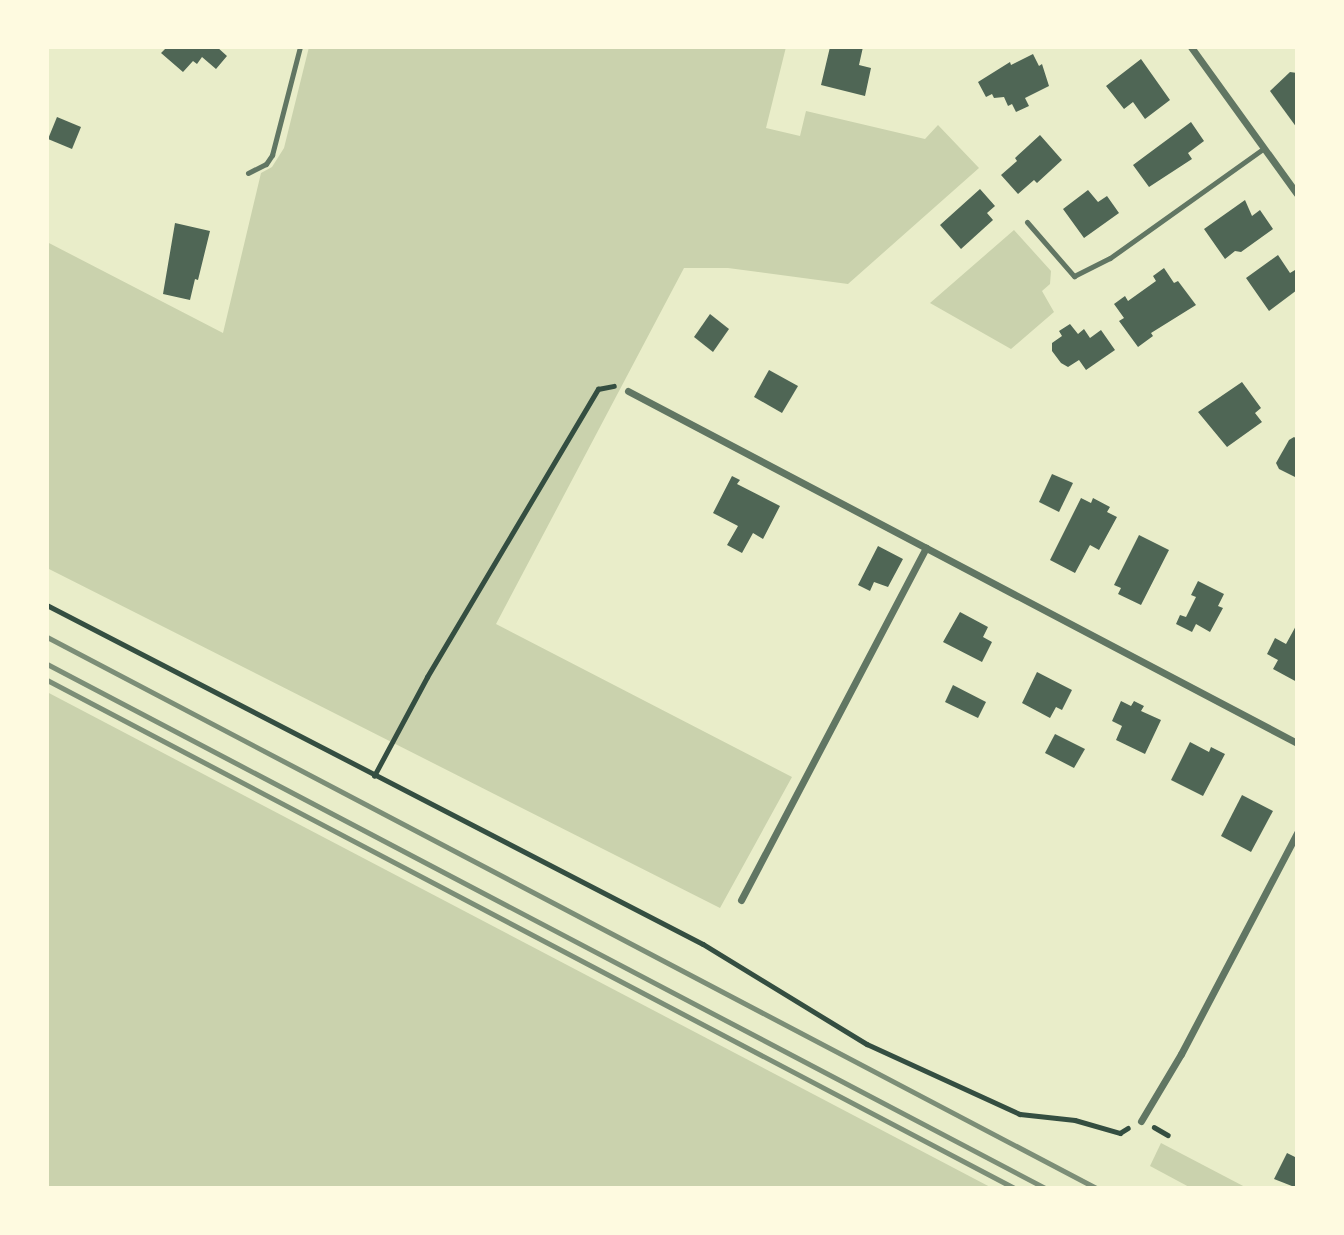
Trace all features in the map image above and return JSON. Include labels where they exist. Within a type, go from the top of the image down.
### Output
[{"type":"street","points":[[1191,47],[1297,194]]},
{"type":"street","points":[[628,391],[1297,743]]},
{"type":"street","points":[[741,900],[926,548]]},
{"type":"street","points":[[1141,1121],[1181,1054],[1297,833]]},
{"type":"lane","points":[[248,173],[266,164],[272,155],[300,47]]},
{"type":"lane","points":[[1027,222],[1074,276],[1110,258],[1264,148]]},
{"type":"path","points":[[374,776],[427,677],[598,388],[610,384],[628,391]]},
{"type":"path","points":[[47,605],[703,944],[867,1044],[1020,1114],[1075,1120],[1120,1133],[1141,1121]]},
{"type":"green space","points":[[309,47],[786,47],[766,128],[800,136],[806,111],[925,139],[938,125],[979,168],[848,284],[728,268],[684,268],[496,624],[792,777],[720,908],[47,568],[47,242],[223,333],[261,173],[272,167],[284,148]]},
{"type":"green space","points":[[1014,230],[1051,271],[1050,284],[1042,291],[1054,312],[1011,349],[930,303]]},
{"type":"green space","points":[[47,692],[992,1188],[47,1188]]},
{"type":"green space","points":[[1161,1143],[1247,1188],[1191,1188],[1150,1166]]},
{"type":"building","points":[[167,47],[217,47],[227,56],[216,69],[202,57],[197,64],[193,61],[183,72],[161,53]]},
{"type":"building","points":[[830,47],[863,47],[859,65],[871,68],[865,96],[821,85]]},
{"type":"building","points":[[1033,54],[1039,66],[1042,64],[1049,86],[1025,98],[1029,106],[1016,112],[1012,104],[1008,106],[1004,97],[994,98],[992,94],[986,97],[978,82],[1010,62],[1011,65]]},
{"type":"building","points":[[1141,59],[1170,100],[1145,119],[1133,102],[1124,109],[1106,86]]},
{"type":"building","points":[[1290,72],[1297,73],[1297,128],[1270,91]]},
{"type":"building","points":[[57,117],[81,127],[72,149],[48,139]]},
{"type":"building","points":[[1191,122],[1204,141],[1188,153],[1192,159],[1149,187],[1133,165]]},
{"type":"building","points":[[1040,135],[1062,160],[1037,183],[1034,180],[1018,194],[1001,175]]},
{"type":"building","points":[[980,189],[995,206],[987,213],[993,220],[961,249],[940,225]]},
{"type":"building","points":[[1088,190],[1098,202],[1107,196],[1119,213],[1084,238],[1063,209]]},
{"type":"building","points":[[1245,200],[1252,216],[1260,210],[1273,229],[1241,252],[1235,251],[1225,259],[1204,229]]},
{"type":"building","points":[[175,223],[210,231],[198,280],[195,279],[190,300],[163,294]]},
{"type":"building","points":[[1278,255],[1290,273],[1295,270],[1297,273],[1297,290],[1269,311],[1246,278]]},
{"type":"building","points":[[1164,268],[1174,283],[1178,281],[1196,305],[1151,333],[1153,336],[1138,347],[1119,321],[1124,318],[1114,304],[1125,296],[1128,301],[1156,281],[1153,276]]},
{"type":"building","points":[[710,314],[729,329],[713,352],[694,337]]},
{"type":"building","points":[[1070,324],[1078,334],[1084,329],[1090,338],[1101,330],[1115,350],[1086,370],[1079,360],[1068,367],[1061,363],[1052,351],[1052,343],[1062,336],[1059,331]]},
{"type":"building","points":[[769,370],[798,386],[782,413],[754,397]]},
{"type":"building","points":[[1242,382],[1261,408],[1255,413],[1262,422],[1227,447],[1198,412]]},
{"type":"building","points":[[1294,437],[1297,439],[1297,478],[1279,469],[1276,463],[1289,440]]},
{"type":"building","points":[[1052,474],[1073,483],[1059,512],[1039,502]]},
{"type":"building","points":[[732,476],[740,480],[737,484],[780,506],[763,539],[753,533],[742,553],[727,545],[738,526],[713,513]]},
{"type":"building","points":[[1081,498],[1091,503],[1093,498],[1110,507],[1107,512],[1117,517],[1099,550],[1090,545],[1075,573],[1050,560]]},
{"type":"building","points":[[1139,535],[1169,550],[1141,605],[1118,594],[1121,588],[1114,585]]},
{"type":"building","points":[[878,546],[903,559],[888,587],[874,582],[870,591],[858,585]]},
{"type":"building","points":[[1198,581],[1224,594],[1218,606],[1223,608],[1210,632],[1196,624],[1192,632],[1176,624],[1180,615],[1186,617],[1196,597],[1191,595]]},
{"type":"building","points":[[960,612],[988,627],[983,637],[992,642],[982,662],[943,642]]},
{"type":"building","points":[[1297,624],[1297,682],[1273,669],[1278,660],[1267,654],[1275,638],[1286,644]]},
{"type":"building","points":[[1037,672],[1072,690],[1062,710],[1056,707],[1050,718],[1022,703]]},
{"type":"building","points":[[953,685],[986,702],[978,718],[945,702]]},
{"type":"building","points":[[1121,701],[1131,706],[1134,701],[1144,706],[1141,711],[1161,720],[1145,754],[1116,740],[1122,726],[1112,721]]},
{"type":"building","points":[[1055,734],[1085,749],[1074,768],[1045,753]]},
{"type":"building","points":[[1190,742],[1209,752],[1211,747],[1225,754],[1203,796],[1171,780]]},
{"type":"building","points":[[1242,795],[1273,811],[1251,852],[1221,836]]},
{"type":"building","points":[[1287,1153],[1297,1158],[1297,1188],[1274,1179]]},
{"type":"railway","points":[[47,637],[1096,1188]]},
{"type":"railway","points":[[47,664],[1045,1188]]},
{"type":"railway","points":[[47,680],[1014,1188]]}]
